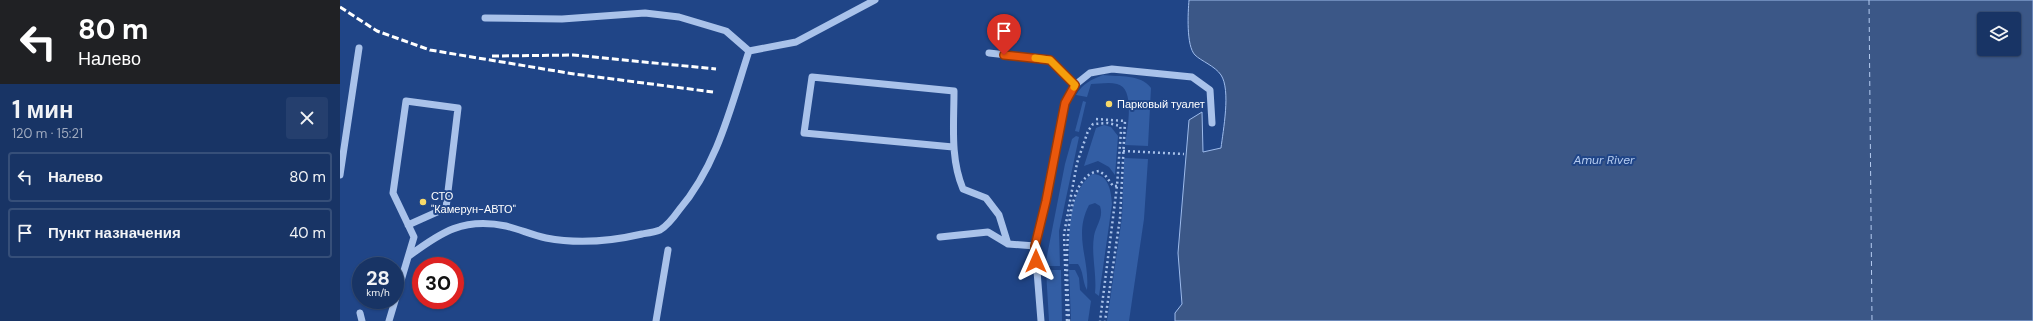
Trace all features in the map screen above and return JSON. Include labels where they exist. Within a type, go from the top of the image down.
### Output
[{"type":"street","points":[[749,50],[796,42],[875,0]]},
{"type":"street","points":[[485,18],[562,19],[645,13],[679,17],[726,30],[749,50]]},
{"type":"street","points":[[340,175],[359,48]]},
{"type":"street","points":[[409,256],[456,226],[476,223],[490,223],[507,226],[546,238],[564,240],[619,240],[661,230],[688,200],[708,166],[723,135],[749,50]]},
{"type":"street","points":[[989,53],[1050,60],[1075,85]]},
{"type":"street","points":[[1041,321],[1035,246],[1046,201],[1065,103],[1075,85],[1090,73],[1112,69],[1192,77],[1210,90],[1212,123]]},
{"type":"street","points":[[953,147],[804,133],[812,77],[954,91],[953,147],[957,175],[963,189],[986,198],[999,215],[1008,244]]},
{"type":"street","points":[[390,321],[414,237],[408,225],[393,193],[406,101],[458,108],[446,208],[408,225]]},
{"type":"street","points":[[940,237],[988,232],[1008,244],[1035,246]]},
{"type":"street","points":[[656,321],[668,250]]},
{"type":"street","points":[[360,313],[362,321]]},
{"type":"path","points":[[1096,119],[1125,122],[1119,186],[1100,321]]},
{"type":"path","points":[[1068,321],[1064,234],[1077,163],[1088,131],[1092,124],[1108,123],[1120,126],[1121,131],[1119,186],[1120,218],[1105,321]]},
{"type":"path","points":[[1123,151],[1184,154]]},
{"type":"path","points":[[1068,321],[1068,234],[1074,200],[1083,181],[1095,171],[1099,171],[1105,175],[1113,186],[1119,186]]},
{"type":"shaded area","points":[[1103,75],[1136,78],[1142,80],[1151,88],[1148,146],[1125,145],[1129,110],[1127,93],[1123,87],[1114,83],[1091,84],[1087,97],[1076,95],[1084,85]]},
{"type":"shaded area","points":[[1083,101],[1086,102],[1079,132],[1075,131]]},
{"type":"shaded area","points":[[1104,125],[1111,127],[1118,136],[1115,175],[1109,167],[1098,161],[1084,166],[1096,128]]},
{"type":"shaded area","points":[[1076,136],[1079,137],[1059,231],[1060,266],[1045,266],[1065,164],[1072,139]]},
{"type":"shaded area","points":[[1124,158],[1148,159],[1144,219],[1129,321],[1107,321],[1122,217]]},
{"type":"shaded area","points":[[1092,174],[1098,175],[1106,180],[1110,189],[1112,204],[1099,296],[1095,293],[1093,243],[1101,210],[1100,206],[1095,203],[1089,205],[1084,216],[1082,227],[1087,290],[1078,264],[1069,264],[1071,215],[1074,203],[1084,182]]},
{"type":"shaded area","points":[[1046,270],[1061,270],[1062,321],[1049,321]]},
{"type":"shaded area","points":[[1069,270],[1075,270],[1079,278],[1080,290],[1091,301],[1088,321],[1071,321]]},
{"type":"water","name":"Amur River","points":[[1189,0],[2033,0],[2033,321],[1175,321],[1175,313],[1182,304],[1178,253],[1189,120],[1202,112],[1203,152],[1221,148],[1226,111],[1226,90],[1224,82],[1221,75],[1215,69],[1195,55],[1192,51],[1188,20]]},
{"type":"ferry route","points":[[1869,0],[1872,321]]},
{"type":"railway","points":[[340,7],[377,31],[430,50],[574,74],[713,92]]},
{"type":"railway","points":[[492,56],[573,55],[716,69]]},
{"type":"slow traffic","points":[[1035,58],[1050,60],[1075,85],[1074,87]]},
{"type":"place","name":"Парковый туалет","points":[[1109,104]]},
{"type":"place","name":"СТО \"Камерун-АВТО\"","points":[[423,202]]},
{"type":"route","points":[[1004,55],[1050,60],[1075,85],[1065,103],[1046,201],[1035,246],[1036,261]]}]
